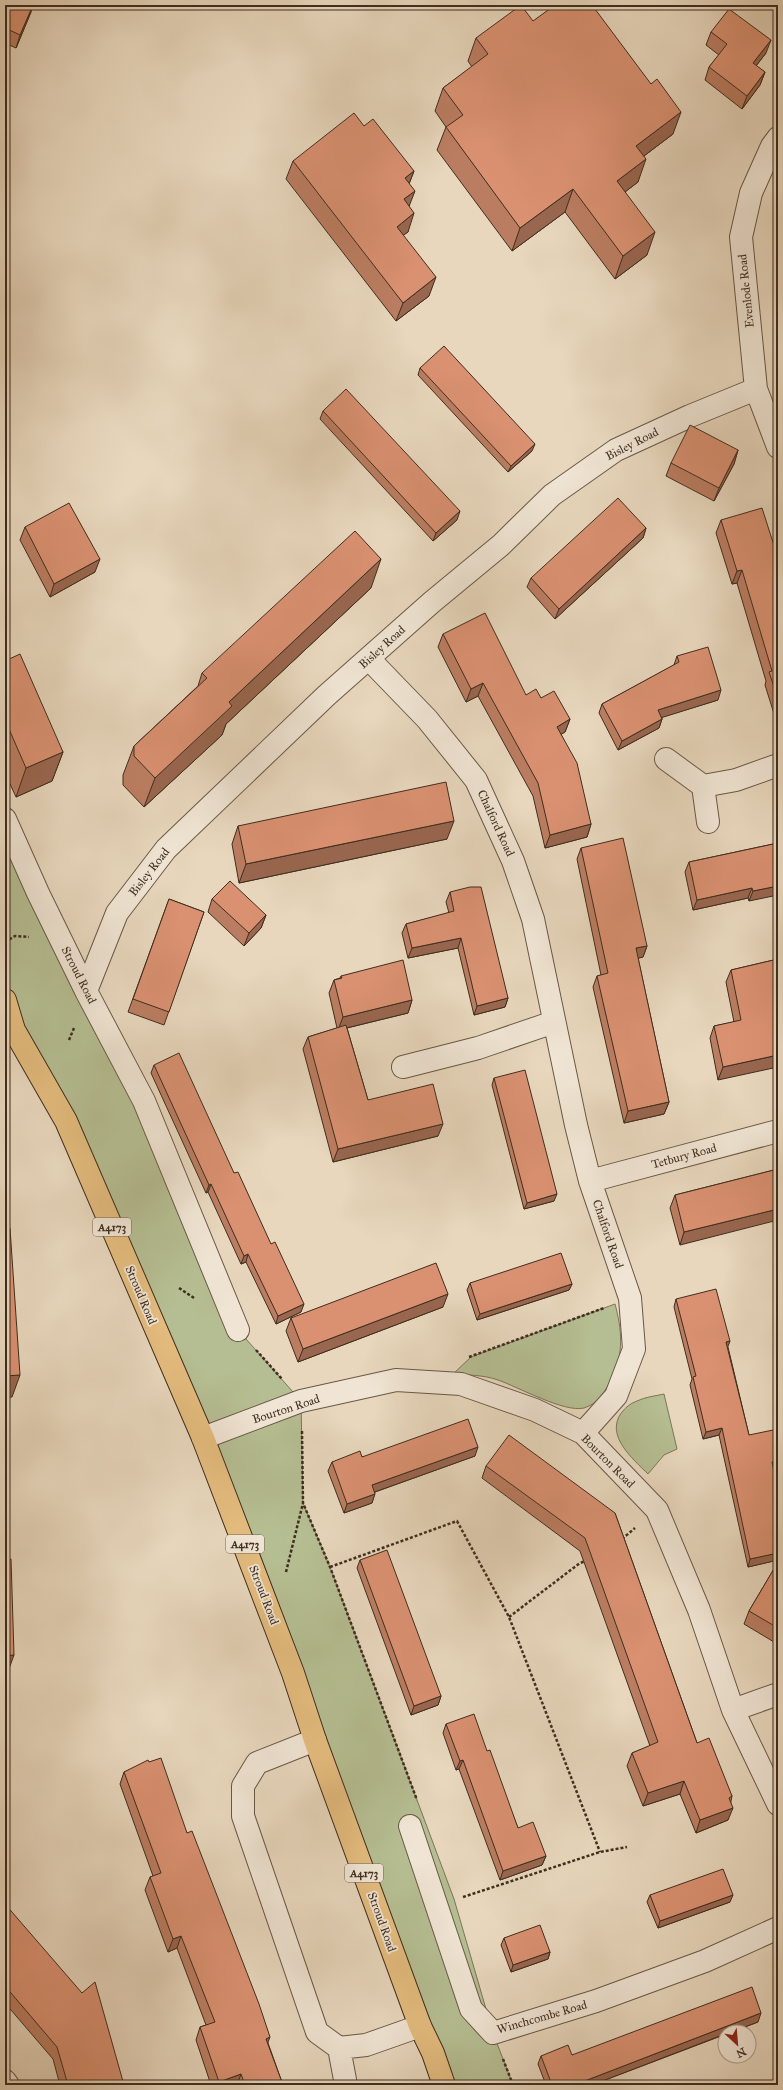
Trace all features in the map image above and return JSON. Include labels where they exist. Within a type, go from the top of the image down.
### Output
[{"type":"main road","name":"Stroud Road","points":[[5,1000],[10,1025],[66,1121],[204,1438],[293,1673],[315,1740],[420,2026],[444,2085]]},
{"type":"street","name":"Evenlode Road","points":[[778,138],[772,146],[751,193],[741,237],[756,388],[778,447]]},
{"type":"street","name":"Bisley Road","points":[[86,991],[117,913],[166,849],[322,700],[432,602],[500,545],[552,495],[616,450],[756,388]]},
{"type":"street","name":"Chalford Road","points":[[368,659],[427,719],[476,780],[513,861],[533,919],[554,1022],[590,1181],[630,1298],[634,1349],[616,1396],[583,1433]]},
{"type":"street","points":[[666,759],[704,786],[736,780],[778,765]]},
{"type":"street","points":[[704,786],[708,822]]},
{"type":"street","name":"Stroud Road","points":[[5,819],[38,893],[86,991],[144,1101],[238,1330]]},
{"type":"street","points":[[403,1067],[478,1048],[554,1022]]},
{"type":"street","name":"Tetbury Road","points":[[590,1181],[778,1132]]},
{"type":"street","name":"Bourton Road","points":[[204,1438],[301,1401],[396,1380],[461,1384],[535,1410],[583,1433],[657,1510],[699,1610],[733,1710],[778,1804]]},
{"type":"street","points":[[733,1710],[778,1694]]},
{"type":"street","points":[[315,1740],[257,1763],[243,1786],[243,1816],[317,2032],[340,2048],[366,2045],[420,2026]]},
{"type":"street","name":"Winchcombe Road","points":[[410,1826],[471,2009],[493,2033],[596,2001],[697,1964],[778,1928]]},
{"type":"street","points":[[340,2048],[346,2085]]},
{"type":"street","points":[[5,2081],[8,2085]]},
{"type":"path","points":[[464,1359],[630,1298]]},
{"type":"path","points":[[238,1330],[301,1401],[303,1503],[286,1572]]},
{"type":"path","points":[[303,1503],[330,1567],[418,1804]]},
{"type":"path","points":[[620,1540],[657,1510]]},
{"type":"path","points":[[330,1567],[457,1521],[509,1617],[600,1852]]},
{"type":"path","points":[[509,1617],[580,1563],[587,1560]]},
{"type":"path","points":[[461,1897],[600,1852],[627,1847]]},
{"type":"green space","points":[[5,819],[238,1330],[301,1401],[303,1503],[330,1567],[454,1899],[493,2033],[513,2085],[444,2085],[293,1673],[5,1005]]},
{"type":"green space","points":[[615,1304],[621,1341],[619,1360],[612,1378],[604,1392],[589,1406],[576,1409],[565,1407],[493,1378],[453,1374],[471,1357]]},
{"type":"green space","points":[[664,1394],[677,1449],[664,1455],[648,1474],[628,1454],[618,1438],[616,1429],[617,1421],[622,1412],[629,1405],[643,1398]]},
{"type":"building","points":[[5,5],[33,5],[20,35],[5,28]]},
{"type":"building","points":[[521,5],[533,21],[555,5],[592,5],[651,84],[657,79],[681,112],[636,146],[646,159],[617,181],[655,232],[623,256],[573,189],[520,228],[446,127],[463,115],[443,88],[488,54],[476,38]]},
{"type":"building","points":[[729,9],[771,40],[753,63],[765,72],[747,96],[709,67],[727,44],[711,32]]},
{"type":"building","points":[[354,113],[364,126],[373,119],[414,171],[405,178],[415,191],[404,199],[414,213],[397,227],[436,277],[403,303],[293,161]]},
{"type":"building","points":[[444,346],[535,444],[511,466],[420,368]]},
{"type":"building","points":[[346,389],[460,511],[436,533],[323,411]]},
{"type":"building","points":[[690,425],[738,450],[719,488],[671,463]]},
{"type":"building","points":[[618,498],[646,528],[559,609],[531,578]]},
{"type":"building","points":[[69,503],[100,559],[54,584],[25,527]]},
{"type":"building","points":[[762,508],[778,558],[778,699],[769,672],[772,671],[742,570],[737,571],[721,520]]},
{"type":"building","points":[[355,531],[381,559],[229,702],[232,706],[155,778],[134,756],[134,746],[207,678],[202,673]]},
{"type":"building","points":[[485,613],[526,695],[536,689],[541,698],[554,691],[570,719],[557,727],[577,763],[591,824],[550,835],[538,783],[483,683],[471,689],[443,634]]},
{"type":"building","points":[[708,647],[721,690],[658,710],[662,719],[622,741],[602,704],[679,662],[677,656]]},
{"type":"building","points":[[20,654],[63,752],[26,768],[5,720],[5,661]]},
{"type":"building","points":[[446,782],[454,821],[246,864],[238,826]]},
{"type":"building","points":[[623,838],[647,946],[636,948],[669,1102],[628,1111],[597,976],[608,973],[581,848]]},
{"type":"building","points":[[778,843],[778,886],[753,891],[752,888],[697,900],[689,862]]},
{"type":"building","points":[[230,881],[266,915],[249,933],[212,899]]},
{"type":"building","points":[[470,887],[481,887],[508,998],[477,1006],[461,938],[412,948],[406,924],[454,911],[450,892]]},
{"type":"building","points":[[169,899],[204,912],[169,1012],[133,999]]},
{"type":"building","points":[[778,959],[778,1055],[723,1067],[714,1026],[741,1020],[731,970]]},
{"type":"building","points":[[403,960],[412,1000],[343,1017],[334,980],[342,978],[341,976]]},
{"type":"building","points":[[346,1025],[368,1100],[433,1084],[443,1124],[338,1149],[308,1037]]},
{"type":"building","points":[[179,1053],[234,1173],[238,1172],[271,1244],[275,1242],[304,1304],[278,1316],[248,1254],[244,1256],[211,1184],[209,1185],[154,1065]]},
{"type":"building","points":[[525,1070],[557,1194],[527,1203],[494,1078]]},
{"type":"building","points":[[778,1169],[778,1209],[684,1232],[675,1195]]},
{"type":"building","points":[[5,1228],[10,1228],[20,1375],[5,1376]]},
{"type":"building","points":[[561,1253],[572,1284],[480,1314],[470,1283]]},
{"type":"building","points":[[436,1263],[448,1294],[303,1349],[291,1318]]},
{"type":"building","points":[[716,1289],[730,1341],[726,1342],[749,1435],[778,1429],[778,1460],[772,1462],[778,1491],[778,1553],[750,1559],[722,1428],[706,1432],[693,1377],[696,1376],[676,1299]]},
{"type":"building","points":[[468,1419],[478,1447],[372,1485],[375,1494],[347,1504],[332,1462],[360,1451],[362,1457]]},
{"type":"building","points":[[509,1435],[615,1513],[697,1743],[709,1738],[732,1796],[729,1798],[733,1808],[700,1820],[684,1781],[648,1793],[632,1753],[658,1742],[585,1538],[486,1466]]},
{"type":"building","points":[[387,1550],[441,1696],[414,1706],[360,1560]]},
{"type":"building","points":[[5,1559],[11,1559],[14,1655],[5,1656]]},
{"type":"building","points":[[778,1562],[778,1628],[749,1611]]},
{"type":"building","points":[[474,1714],[487,1751],[490,1750],[518,1828],[533,1822],[546,1856],[503,1871],[463,1760],[460,1761],[446,1724]]},
{"type":"building","points":[[161,1758],[187,1833],[192,1831],[259,2004],[270,2037],[266,2039],[283,2085],[245,2085],[241,2074],[219,2082],[200,2027],[215,2022],[181,1936],[173,1939],[150,1877],[161,1873],[124,1772],[148,1760],[149,1762]]},
{"type":"building","points":[[723,1869],[733,1895],[660,1921],[650,1895]]},
{"type":"building","points":[[5,1904],[82,1993],[95,1982],[124,2085],[68,2085],[57,2047],[5,1986]]},
{"type":"building","points":[[540,1925],[550,1952],[513,1965],[504,1938]]},
{"type":"building","points":[[752,1987],[761,2013],[732,2024],[717,2024],[717,2030],[582,2082],[583,2085],[552,2085],[541,2056],[568,2045],[572,2055]]}]
